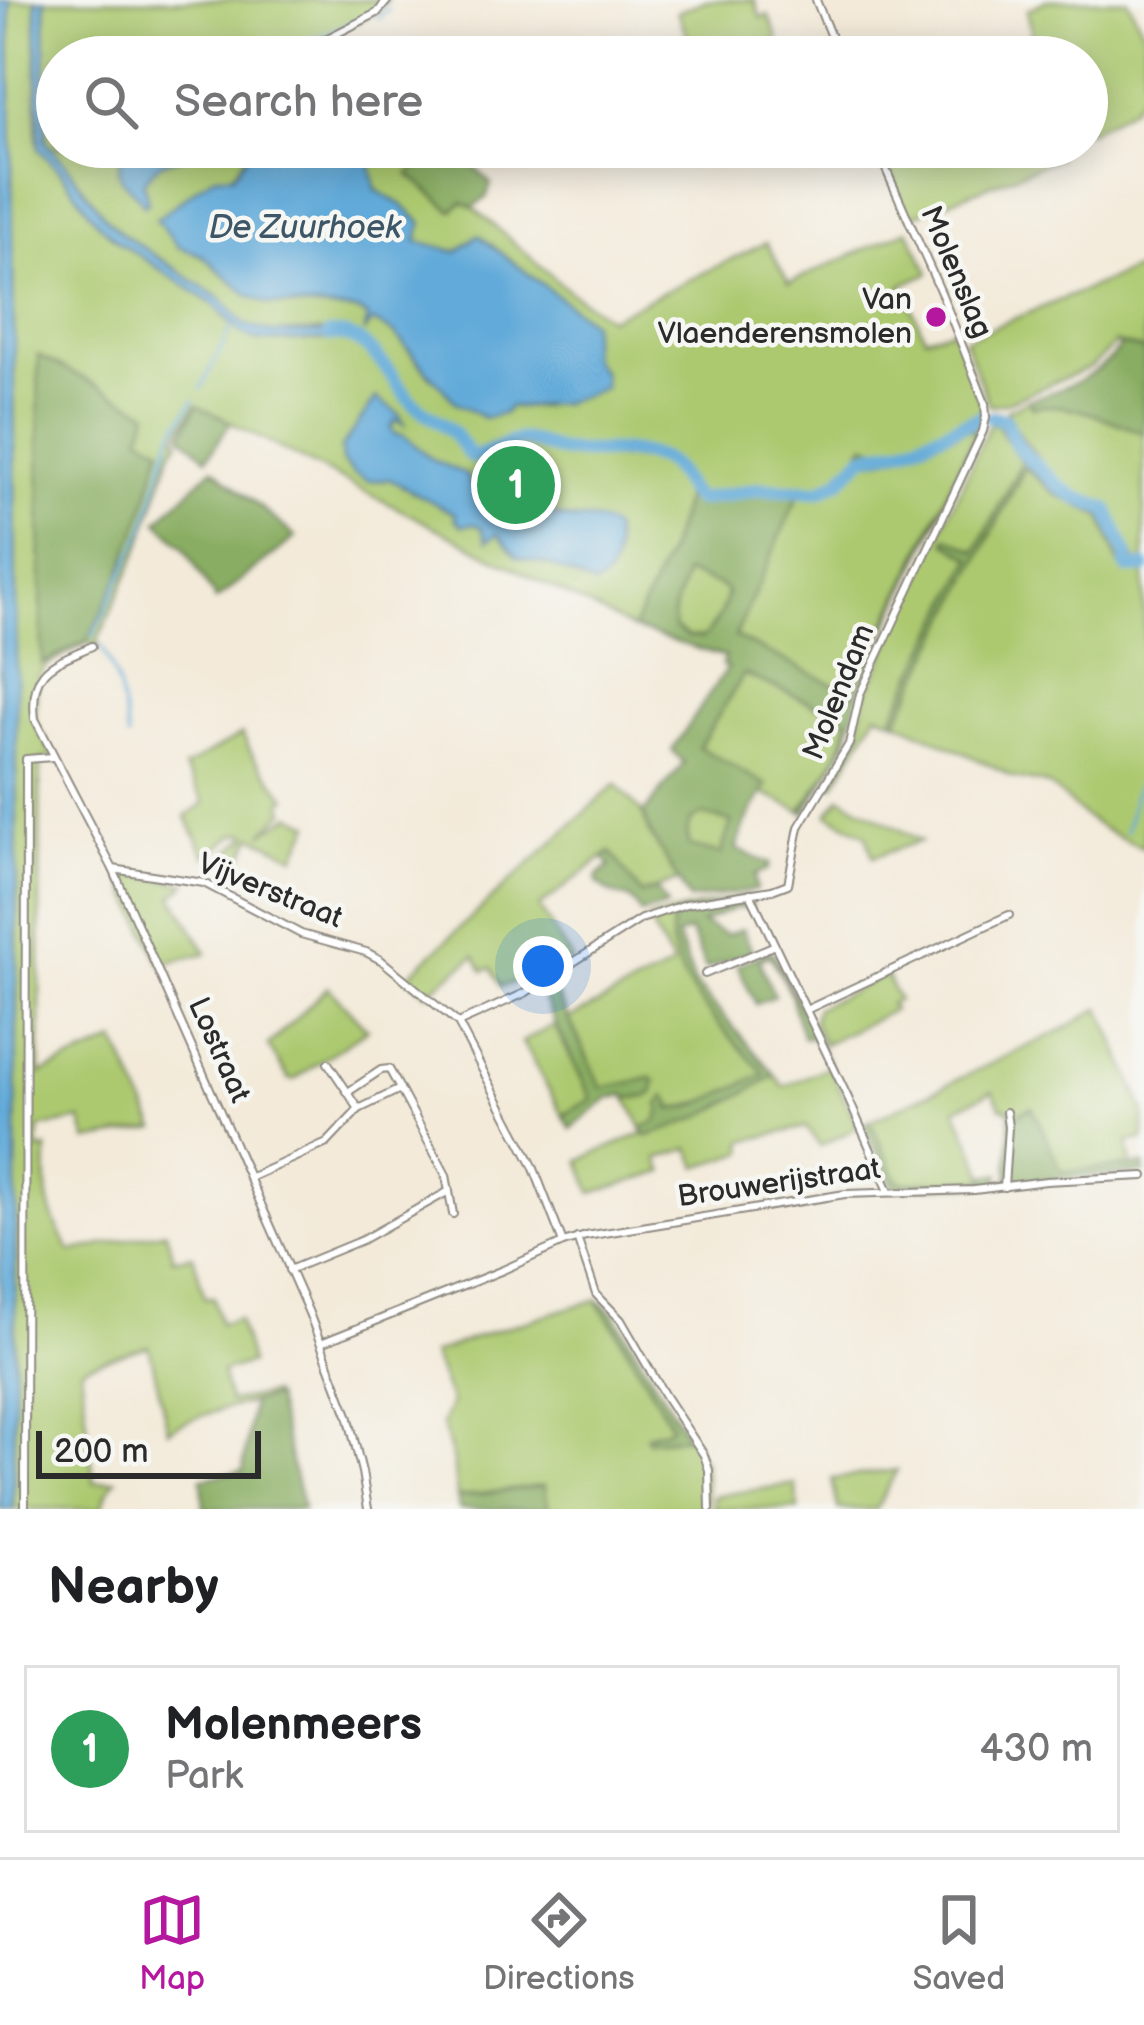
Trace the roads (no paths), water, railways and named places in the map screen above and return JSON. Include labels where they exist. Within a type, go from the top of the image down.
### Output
[{"type":"street","points":[[332,36],[377,13],[388,0]]},
{"type":"street","points":[[816,0],[831,36]]},
{"type":"street","name":"Molenslag","points":[[885,168],[942,295],[986,417]]},
{"type":"street","name":"Molendam","points":[[750,893],[788,884],[800,827],[849,744],[860,694],[986,417]]},
{"type":"street","name":"Lostraat","points":[[92,646],[49,665],[38,678],[35,719],[113,868],[321,1343],[348,1415],[368,1509]]},
{"type":"street","points":[[25,1509],[26,759],[53,757]]},
{"type":"street","name":"Vijverstraat","points":[[113,868],[204,883],[301,934],[366,952],[458,1023]]},
{"type":"street","points":[[563,1243],[533,1166],[458,1023],[525,993],[641,919],[673,907],[750,893],[888,1191]]},
{"type":"street","points":[[805,1011],[1009,915]]},
{"type":"street","points":[[705,974],[773,946]]},
{"type":"street","points":[[328,1064],[359,1109]]},
{"type":"street","points":[[348,1092],[387,1069],[446,1175],[453,1214]]},
{"type":"street","points":[[249,1178],[329,1142],[359,1109],[400,1088]]},
{"type":"street","points":[[1004,1187],[1006,1112]]},
{"type":"street","name":"Brouwerijstraat","points":[[321,1343],[577,1238],[827,1197],[1144,1176]]},
{"type":"street","points":[[290,1270],[362,1240],[449,1191]]},
{"type":"street","points":[[577,1238],[596,1294],[621,1320],[704,1455],[710,1509]]},
{"type":"water","points":[[0,0],[10,0],[14,377],[13,1509],[0,1509]]},
{"type":"water","points":[[36,0],[45,0],[45,36],[37,36]]},
{"type":"water","points":[[57,168],[69,168],[124,235],[221,299],[245,325],[273,333],[345,333],[330,340],[272,341],[241,333],[216,306],[119,242],[98,223]]},
{"type":"water","points":[[119,168],[155,168],[143,183],[148,202],[144,205]]},
{"type":"water","name":"De Zuurhoek","points":[[238,168],[371,168],[376,190],[422,223],[417,241],[457,252],[478,235],[591,322],[590,357],[602,372],[604,387],[558,403],[509,407],[503,414],[484,418],[455,402],[394,333],[373,322],[365,330],[368,317],[359,311],[268,304],[248,295],[202,255],[179,247],[156,219],[215,175],[233,175]]},
{"type":"water","points":[[376,398],[398,413],[405,425],[395,420],[391,429],[396,435],[465,474],[480,490],[504,483],[548,512],[613,529],[615,553],[608,575],[595,586],[549,565],[517,557],[498,534],[487,541],[481,527],[462,526],[455,514],[389,479],[368,481],[353,473],[342,461],[341,448]]},
{"type":"waterway","points":[[321,36],[374,11],[384,0]]},
{"type":"waterway","points":[[378,19],[389,9]]},
{"type":"waterway","points":[[201,389],[232,326]]},
{"type":"waterway","points":[[329,335],[342,335],[365,346],[408,398],[449,429],[472,457],[522,440],[561,451],[639,453],[669,464],[699,500],[760,489],[819,491],[839,481],[864,456],[905,448],[980,417]]},
{"type":"waterway","points":[[93,636],[144,529],[171,436],[194,400]]},
{"type":"waterway","points":[[993,417],[1004,419],[1025,455],[1060,487],[1107,509],[1127,556],[1126,565],[1144,567]]},
{"type":"waterway","points":[[100,645],[115,678],[128,738]]},
{"type":"waterway","points":[[1126,832],[1144,773]]},
{"type":"place","name":"Van Vlaenderensmolen","points":[[936,317]]},
{"type":"place","name":"Molenmeers","points":[[516,485]]}]
